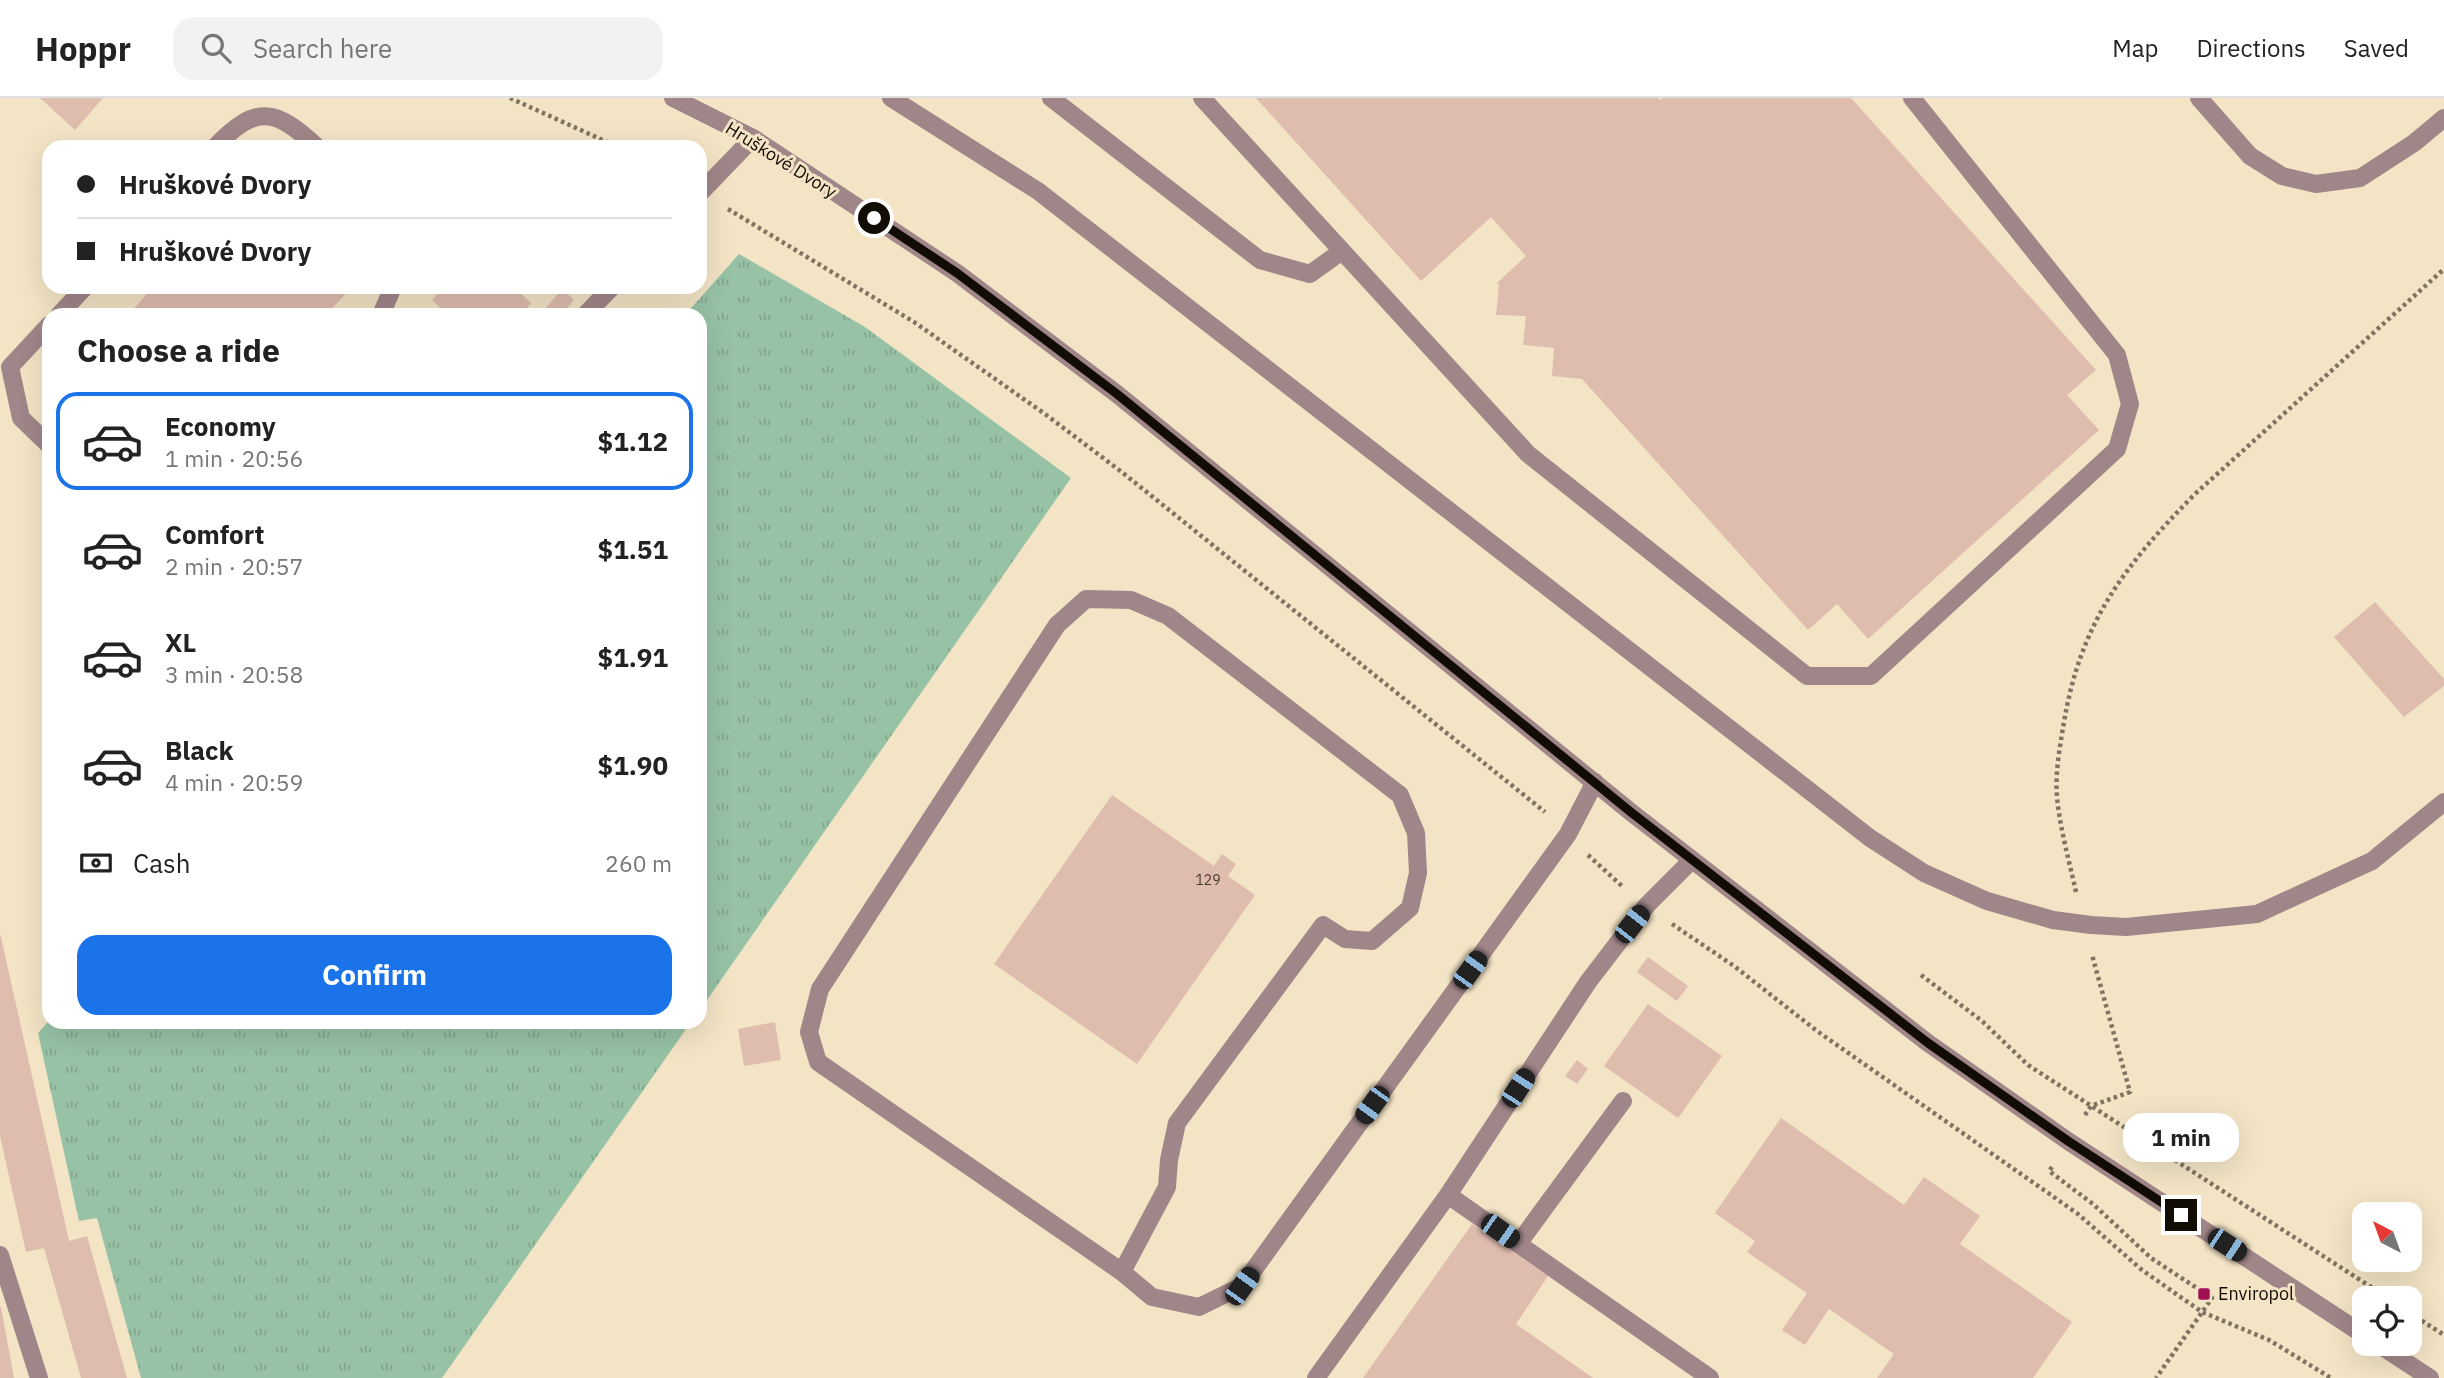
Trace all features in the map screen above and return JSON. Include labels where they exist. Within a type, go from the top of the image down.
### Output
[{"type":"street","name":"Hruškové Dvory","points":[[673,98],[753,138],[957,273],[1117,394],[1692,860],[1928,1043],[2068,1141],[2352,1327]]},
{"type":"street","points":[[891,98],[1038,191],[1870,838],[1924,873],[1987,901],[2053,920],[2091,925],[2126,927],[2257,914],[2372,861],[2444,802]]},
{"type":"street","points":[[1051,98],[1260,260],[1310,274],[1342,251]]},
{"type":"street","points":[[1202,98],[1528,454],[1807,676],[1871,676],[2117,449],[2130,404],[2117,355],[1912,98]]},
{"type":"street","points":[[2199,98],[2250,156],[2282,176],[2316,184],[2360,178],[2414,143],[2444,118]]},
{"type":"street","points":[[222,140],[252,116],[275,117],[309,140]]},
{"type":"street","points":[[707,186],[753,138]]},
{"type":"street","points":[[66,308],[78,294]]},
{"type":"street","points":[[592,308],[604,294]]},
{"type":"street","points":[[42,333],[10,367],[22,418],[42,438]]},
{"type":"street","points":[[1122,1272],[1167,1187],[1169,1160],[1177,1123],[1324,925],[1345,939],[1371,941],[1410,908],[1418,873],[1416,833],[1400,795],[1168,616],[1131,600],[1086,599],[1057,625],[820,989],[809,1032],[818,1062],[1122,1272],[1152,1297],[1199,1307],[1242,1286],[1568,834],[1595,782]]},
{"type":"street","points":[[1316,1378],[1448,1195],[1588,982],[1647,905],[1692,860]]},
{"type":"street","points":[[1518,1244],[1623,1101]]},
{"type":"street","points":[[1448,1195],[1710,1378]]},
{"type":"street","points":[[0,1255],[39,1378]]},
{"type":"street","points":[[2396,1356],[2430,1378]]},
{"type":"path","points":[[510,98],[603,140]]},
{"type":"path","points":[[707,197],[914,322],[1045,414],[1537,803],[1609,876],[1690,938],[1734,966],[1817,1031],[2078,1214],[2142,1270],[2202,1312],[2269,1340],[2331,1378]]},
{"type":"path","points":[[2155,1378],[2212,1298],[2151,1258],[2094,1204],[2049,1171],[2091,1106],[2130,1092],[2092,958],[2092,908],[2079,906],[2060,822],[2057,794],[2059,752],[2067,707],[2086,641],[2101,608],[2125,572],[2158,531],[2195,494],[2444,269]]},
{"type":"path","points":[[1921,975],[1982,1021],[2028,1065],[2369,1286]]},
{"type":"path","points":[[2422,1321],[2444,1335]]},
{"type":"green space","points":[[739,254],[865,327],[1071,478],[707,1000],[707,308],[691,308],[704,294],[707,294],[707,290]]},
{"type":"green space","points":[[42,1029],[686,1029],[442,1378],[141,1378],[97,1218],[79,1221],[38,1033]]},
{"type":"building","points":[[40,98],[103,98],[75,130]]},
{"type":"building","points":[[1256,98],[1851,98],[2096,370],[2067,395],[2099,430],[1868,639],[1837,604],[1808,630],[1582,379],[1552,376],[1554,348],[1523,345],[1526,316],[1496,315],[1497,283],[1526,256],[1491,217],[1421,281]]},
{"type":"building","points":[[147,294],[346,294],[332,308],[134,308]]},
{"type":"building","points":[[438,294],[521,294],[531,303],[527,308],[441,308],[432,300]]},
{"type":"building","points":[[558,294],[567,294],[574,300],[567,308],[546,308]]},
{"type":"building","points":[[2375,602],[2444,679],[2444,686],[2404,717],[2334,637]]},
{"type":"building","points":[[1112,795],[1214,866],[1222,854],[1236,864],[1228,876],[1255,895],[1137,1064],[994,964]]},
{"type":"building","points":[[0,933],[69,1241],[87,1236],[127,1378],[81,1378],[44,1248],[26,1252],[0,1136]]},
{"type":"building","points":[[1648,957],[1688,986],[1677,1001],[1637,972]]},
{"type":"building","points":[[1648,1004],[1722,1056],[1678,1118],[1604,1066]]},
{"type":"building","points":[[775,1022],[781,1060],[744,1066],[738,1029]]},
{"type":"building","points":[[1577,1060],[1588,1069],[1577,1084],[1565,1076]]},
{"type":"building","points":[[1781,1118],[1904,1205],[1924,1177],[1980,1216],[1960,1244],[2072,1322],[2033,1378],[1877,1378],[1894,1354],[1829,1309],[1805,1345],[1782,1330],[1807,1293],[1747,1252],[1755,1241],[1715,1213]]},
{"type":"building","points":[[1472,1224],[1548,1276],[1516,1324],[1593,1378],[1363,1378]]},
{"type":"building","points":[[1,1307],[14,1378],[0,1378]]},
{"type":"place","name":"Enviropol","points":[[2204,1294]]},
{"type":"route","points":[[874,218],[957,273],[1117,394],[1632,813],[1928,1043],[2068,1141],[2181,1215]]}]
